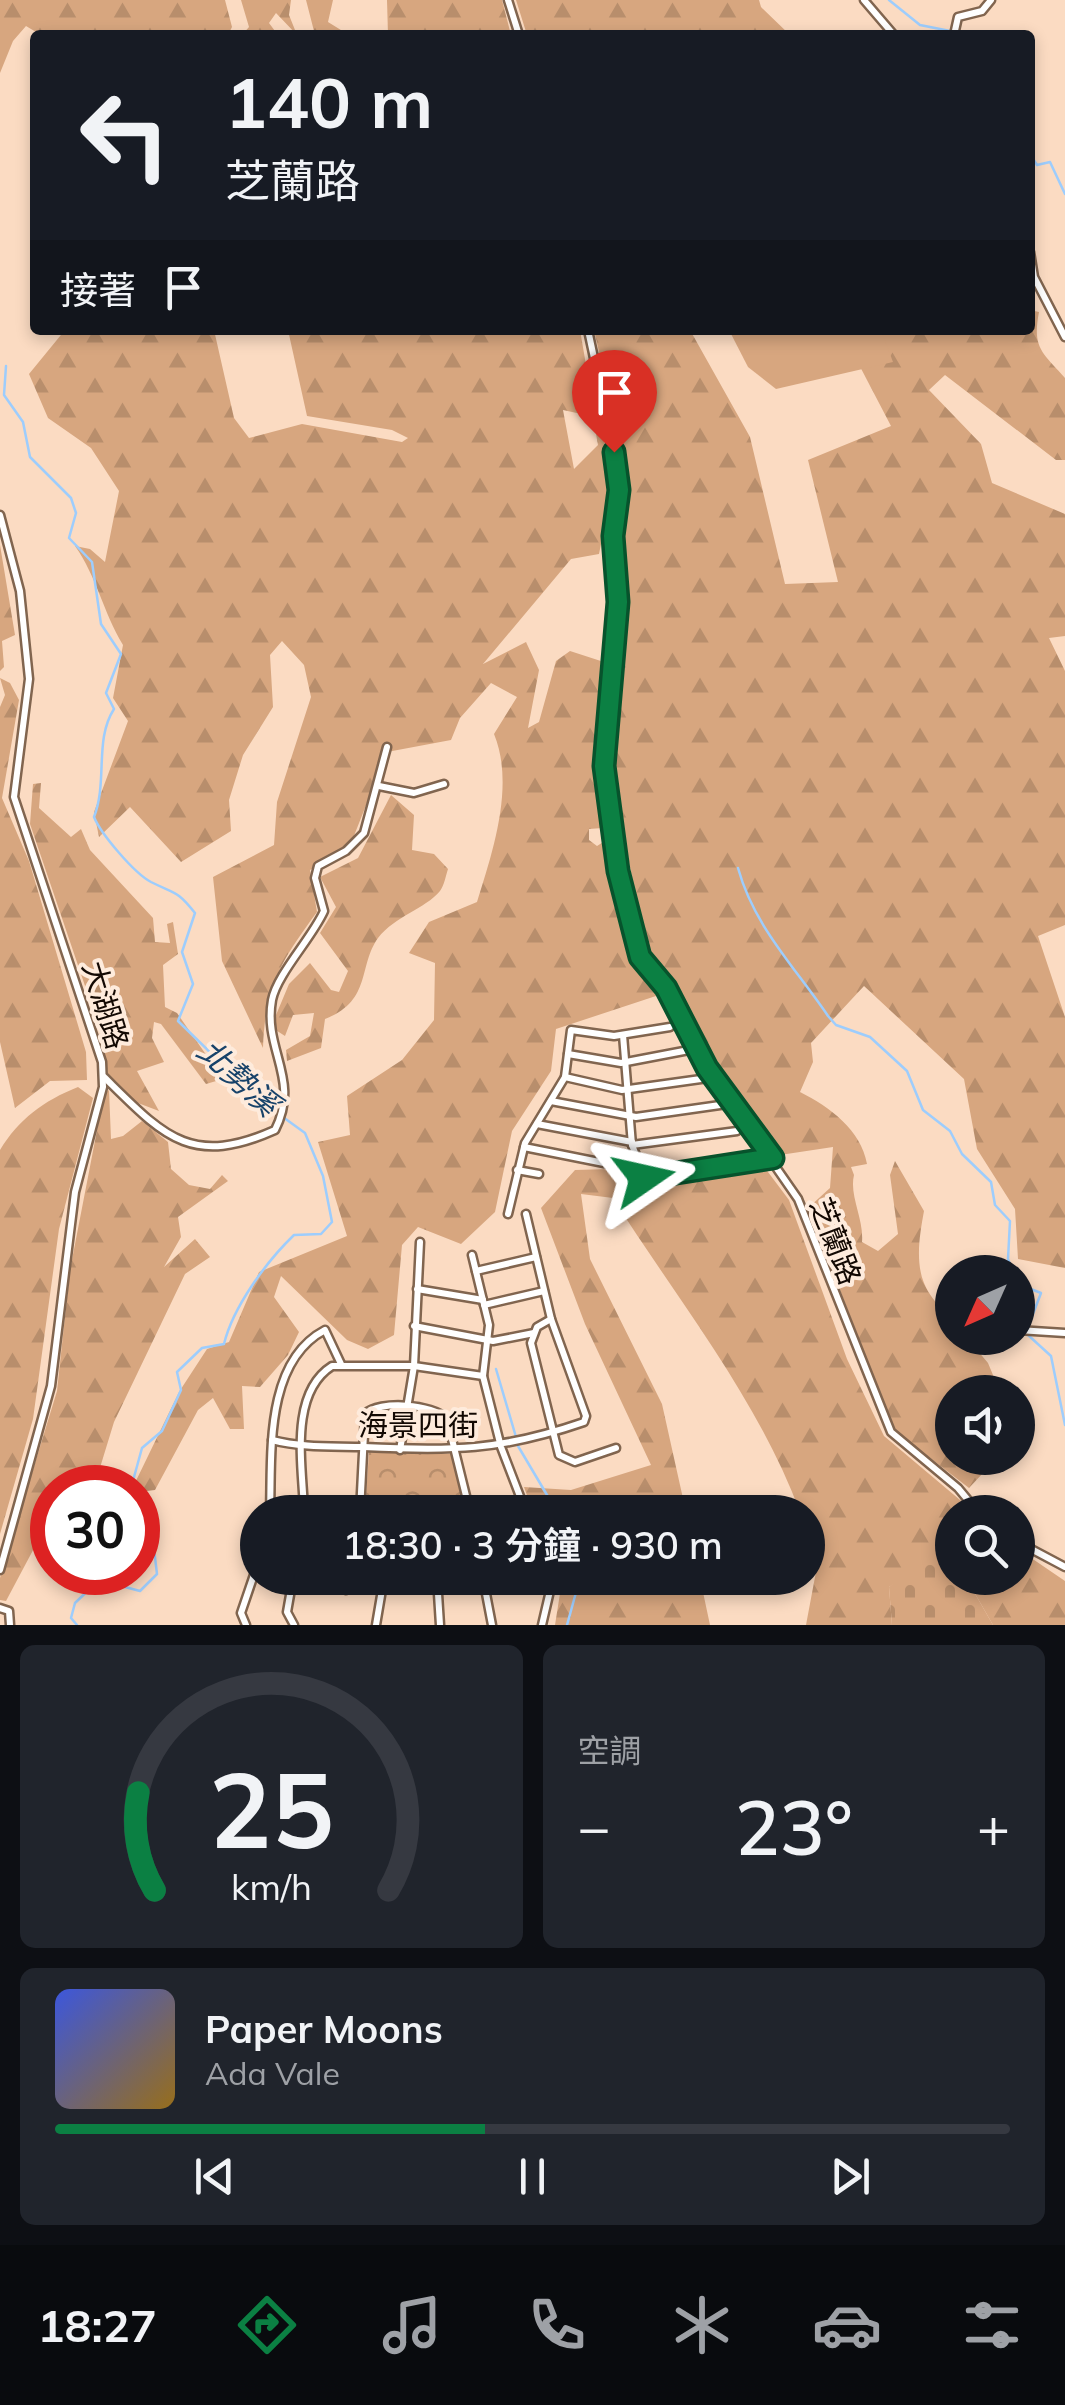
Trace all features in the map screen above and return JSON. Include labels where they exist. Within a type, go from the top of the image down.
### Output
[{"type":"street","points":[[508,0],[517,30]]},
{"type":"street","points":[[864,0],[890,30]]},
{"type":"street","points":[[955,30],[958,17],[982,11],[990,0]]},
{"type":"street","points":[[1035,278],[1065,337]]},
{"type":"street","points":[[1056,316],[1065,313]]},
{"type":"street","name":"芝蘭路","points":[[589,335],[618,480],[613,536],[616,648],[604,766],[618,871],[640,957],[666,988],[707,1068],[798,1199],[891,1432],[964,1495]]},
{"type":"street","name":"大湖路","points":[[0,1570],[51,1386],[75,1192],[103,1076],[102,1062],[14,797],[29,679],[20,591],[1,517]]},
{"type":"street","points":[[103,1076],[156,1128],[180,1142],[235,1148],[275,1130],[287,1093],[269,1026],[273,994],[324,911],[315,878],[318,866],[358,842],[379,786],[387,747]]},
{"type":"street","points":[[379,786],[414,793],[444,784]]},
{"type":"street","points":[[508,1214],[524,1146],[565,1077],[571,1030],[623,1035],[670,1027]]},
{"type":"street","points":[[623,1035],[632,1144],[640,1166]]},
{"type":"street","points":[[568,1054],[626,1062],[688,1050]]},
{"type":"street","points":[[565,1077],[628,1090],[708,1078]]},
{"type":"street","points":[[551,1101],[630,1117],[727,1104]]},
{"type":"street","points":[[537,1124],[632,1144],[737,1131]]},
{"type":"street","points":[[630,1175],[627,1164],[632,1144]]},
{"type":"street","points":[[524,1146],[614,1165],[644,1178],[773,1158]]},
{"type":"street","points":[[627,1164],[654,1174]]},
{"type":"street","points":[[630,1175],[640,1166]]},
{"type":"street","points":[[518,1170],[540,1174]]},
{"type":"street","name":"海景四街","points":[[272,1440],[302,1447],[454,1451],[501,1447],[584,1422],[586,1416],[551,1320],[526,1214]]},
{"type":"street","points":[[400,1450],[414,1366],[420,1242]]},
{"type":"street","points":[[472,1254],[484,1303],[487,1340],[483,1376],[518,1495]]},
{"type":"street","points":[[476,1272],[536,1257]]},
{"type":"street","points":[[417,1289],[484,1303],[544,1291]]},
{"type":"street","points":[[414,1326],[487,1340],[534,1333],[551,1320]]},
{"type":"street","points":[[270,1495],[272,1440],[284,1385],[299,1353],[325,1330],[341,1364]]},
{"type":"street","points":[[1035,1331],[1065,1333]]},
{"type":"street","points":[[534,1333],[532,1343],[558,1455],[567,1462],[616,1448]]},
{"type":"street","points":[[303,1495],[302,1447],[309,1393],[324,1372],[341,1364],[414,1366],[483,1376]]},
{"type":"street","points":[[361,1495],[367,1410],[406,1409],[440,1412],[466,1495]]},
{"type":"street","points":[[1035,1551],[1065,1567]]},
{"type":"street","points":[[246,1625],[241,1613],[247,1595]]},
{"type":"street","points":[[290,1595],[287,1612],[294,1625]]},
{"type":"street","points":[[376,1625],[381,1595]]},
{"type":"street","points":[[439,1595],[440,1625]]},
{"type":"street","points":[[486,1595],[492,1625]]},
{"type":"street","points":[[540,1625],[548,1595]]},
{"type":"street","points":[[0,1608],[8,1611],[10,1625]]},
{"type":"green space","points":[[0,0],[225,0],[230,30],[33,30],[26,26],[13,41],[0,73]]},
{"type":"green space","points":[[241,0],[291,0],[289,15],[295,30],[276,13],[269,23],[274,30],[246,30],[249,27]]},
{"type":"green space","points":[[306,0],[333,0],[328,22],[341,30],[314,30]]},
{"type":"green space","points":[[387,0],[502,0],[510,30],[388,30]]},
{"type":"green space","points":[[516,0],[759,0],[761,7],[785,30],[525,30]]},
{"type":"green space","points":[[1035,311],[1039,312],[1038,342],[1065,378],[1065,460],[1056,460],[945,375],[929,390],[981,444],[992,483],[1065,514],[1065,636],[1049,638],[1065,671],[1065,925],[1038,936],[1065,1017],[1065,1268],[1035,1262],[1035,1255],[1018,1255],[1015,1209],[977,1149],[964,1079],[864,986],[811,1043],[813,1062],[800,1092],[842,1121],[864,1152],[867,1164],[851,1167],[853,1191],[862,1242],[878,1251],[898,1234],[890,1175],[895,1161],[924,1211],[919,1256],[924,1283],[935,1300],[935,1355],[981,1355],[993,1375],[935,1375],[935,1462],[895,1431],[808,1208],[830,1188],[833,1147],[780,1155],[715,1067],[669,982],[646,955],[613,774],[617,670],[629,588],[621,540],[629,483],[595,335],[693,335],[750,437],[785,584],[838,582],[808,460],[891,426],[855,357],[870,335],[1035,335]]},
{"type":"green space","points":[[61,335],[215,335],[234,418],[249,438],[302,424],[402,442],[408,438],[392,430],[307,416],[289,335],[581,335],[595,417],[563,410],[574,469],[598,445],[596,434],[604,437],[610,500],[599,554],[571,559],[483,664],[526,642],[539,670],[528,728],[539,722],[556,661],[570,651],[607,663],[594,748],[603,828],[589,829],[589,840],[597,846],[608,839],[630,940],[659,995],[556,1029],[551,1071],[512,1131],[495,1212],[461,1244],[418,1227],[402,1245],[394,1335],[368,1349],[347,1340],[281,1276],[274,1297],[299,1332],[288,1355],[260,1387],[242,1386],[244,1429],[230,1429],[213,1398],[198,1410],[160,1481],[160,1465],[144,1465],[179,1392],[207,1349],[229,1342],[259,1272],[347,1236],[318,1142],[350,1135],[347,1096],[402,1060],[434,1020],[435,963],[409,953],[429,922],[477,902],[495,840],[502,796],[500,754],[494,734],[517,697],[491,683],[460,718],[451,740],[387,752],[348,851],[310,870],[317,912],[277,975],[267,1007],[263,1048],[222,961],[213,877],[274,845],[277,802],[311,697],[304,665],[282,641],[270,655],[273,707],[243,755],[229,800],[231,831],[181,862],[130,807],[99,837],[94,812],[128,721],[113,698],[123,645],[75,546],[90,549],[105,562],[119,491],[91,448],[48,418],[29,374]]},
{"type":"green space","points":[[732,335],[883,335],[893,362],[776,389],[748,367]]},
{"type":"green space","points":[[0,545],[15,635],[2,641],[4,667],[0,671]]},
{"type":"green space","points":[[0,678],[10,683],[19,700],[2,798],[29,861],[86,1052],[87,1080],[50,1081],[15,1108],[0,1042],[0,707],[5,695]]},
{"type":"green space","points":[[41,783],[39,808],[71,837],[81,829],[90,850],[153,918],[155,942],[170,943],[167,924],[173,922],[178,954],[163,965],[165,1007],[177,1013],[223,1079],[206,1084],[161,1024],[154,1022],[152,1038],[164,1062],[137,1071],[159,1111],[130,1100],[108,1074],[100,1030],[30,824],[33,784]]},
{"type":"green space","points":[[391,795],[414,815],[412,850],[434,854],[448,869],[443,886],[378,938],[357,993],[340,1012],[325,1019],[321,1048],[287,1061],[286,1050],[310,1036],[314,1013],[293,1015],[285,1036],[271,1027],[289,984],[310,963],[331,990],[339,992],[348,971],[320,933],[336,907],[320,877],[358,858]]},
{"type":"green space","points":[[78,1087],[93,1098],[59,1229],[33,1419],[0,1534],[0,1150],[33,1112]]},
{"type":"green space","points":[[109,1090],[111,1139],[123,1136],[142,1121],[168,1142],[171,1169],[189,1185],[210,1189],[222,1175],[228,1181],[178,1217],[181,1237],[164,1267],[195,1239],[210,1257],[185,1274],[114,1422],[101,1465],[34,1465],[57,1391],[70,1270],[104,1094]]},
{"type":"green space","points":[[765,1168],[789,1200],[847,1359],[884,1436],[954,1495],[935,1495],[935,1560],[889,1587],[892,1625],[806,1625],[812,1595],[825,1595],[825,1495],[793,1495],[739,1389],[613,1198],[581,1194],[590,1259],[662,1404],[682,1495],[527,1495],[524,1487],[571,1490],[651,1465],[585,1324],[541,1208],[575,1170],[610,1169],[637,1184]]},
{"type":"green space","points":[[369,1452],[453,1454],[462,1495],[366,1495]]},
{"type":"green space","points":[[952,1475],[981,1475],[969,1488]]},
{"type":"green space","points":[[30,1480],[30,1556],[6,1601],[0,1600],[0,1578]]},
{"type":"green space","points":[[935,1555],[935,1595],[976,1595],[993,1625],[892,1625],[889,1587],[925,1557]]},
{"type":"green space","points":[[1035,1561],[1065,1581],[1065,1625],[993,1625],[976,1595],[1035,1595]]},
{"type":"green space","points":[[560,1595],[704,1595],[710,1625],[555,1625]]},
{"type":"waterway","points":[[889,0],[920,25],[945,30]]},
{"type":"waterway","points":[[1035,162],[1037,165],[1050,162],[1065,194]]},
{"type":"waterway","name":"北勢溪","points":[[6,366],[4,395],[23,422],[30,457],[71,498],[76,513],[69,538],[92,562],[101,624],[121,654],[106,693],[114,709],[104,734],[94,817],[136,870],[179,896],[195,913],[182,952],[193,984],[178,1021],[258,1099],[305,1133],[323,1176],[332,1222],[321,1234],[294,1235],[252,1286],[224,1344],[202,1348],[177,1372],[181,1390],[162,1431],[142,1448],[137,1465]]},
{"type":"waterway","points":[[738,868],[754,909],[828,1016],[836,1025],[870,1037],[907,1071],[923,1110],[950,1131],[962,1154],[991,1182],[995,1205],[1010,1221],[1008,1255]]},
{"type":"waterway","points":[[1035,1291],[1041,1293],[1035,1309]]},
{"type":"waterway","points":[[1035,1341],[1051,1356],[1065,1425]]},
{"type":"waterway","points":[[496,1369],[516,1437]]},
{"type":"waterway","points":[[518,1446],[547,1495]]},
{"type":"waterway","name":"北勢溪","points":[[77,1625],[71,1618],[75,1603],[83,1595]]},
{"type":"waterway","points":[[567,1625],[575,1595]]},
{"type":"route","points":[[614,452],[619,490],[613,536],[618,602],[604,766],[618,871],[640,957],[666,988],[707,1068],[773,1158],[644,1178]]}]
